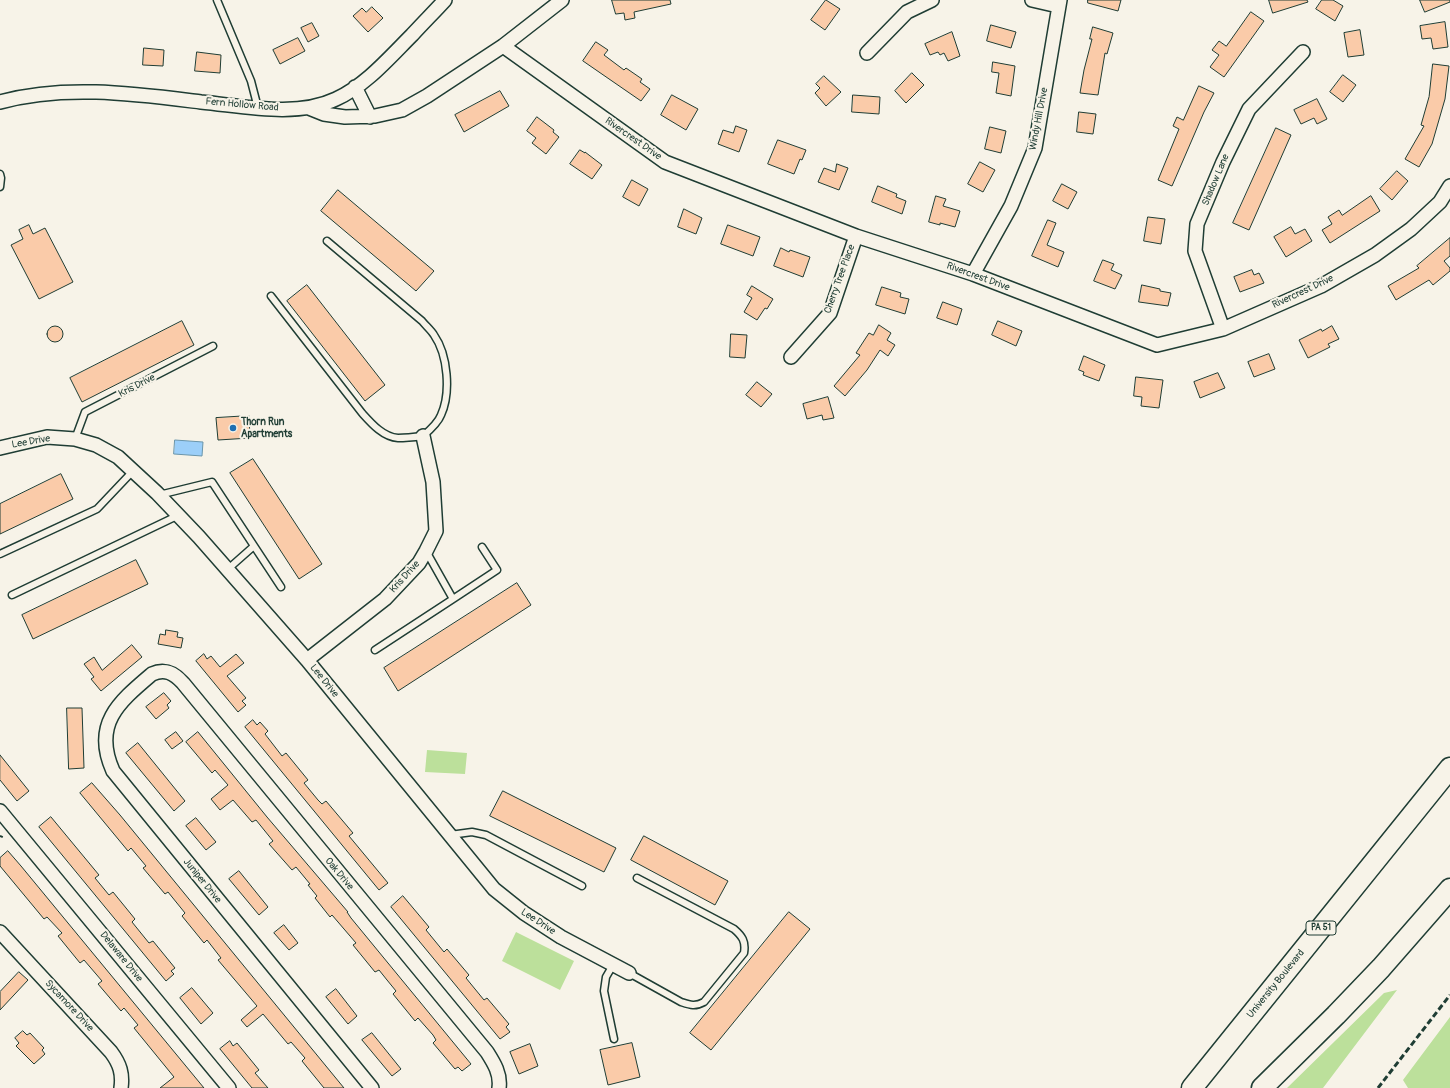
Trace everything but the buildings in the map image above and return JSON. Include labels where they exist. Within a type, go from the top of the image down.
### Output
[{"type":"main road","name":"University Boulevard","points":[[1192,1088],[1450,768]]},
{"type":"main road","points":[[1208,1088],[1450,789]]},
{"type":"main road","points":[[1262,1088],[1381,968],[1450,889]]},
{"type":"street","name":"Fern Hollow Road","points":[[0,102],[49,93],[108,93],[258,108],[294,110],[309,108],[337,99],[355,87],[389,58],[445,0]]},
{"type":"street","points":[[309,108],[334,116],[370,117],[390,114],[415,103],[503,46],[562,0]]},
{"type":"street","points":[[867,53],[907,12],[932,0]]},
{"type":"street","points":[[1032,0],[1059,3]]},
{"type":"street","name":"Windy Hill Drive","points":[[973,274],[1011,206],[1035,148],[1059,3]]},
{"type":"street","name":"Rivercrest Drive","points":[[503,46],[665,162],[856,236],[973,274],[1157,345],[1223,328],[1321,286],[1376,255],[1411,229],[1440,202],[1450,186]]},
{"type":"street","name":"Shadow Lane","points":[[1223,328],[1195,251],[1198,224],[1223,162],[1249,109],[1303,52]]},
{"type":"street","points":[[355,87],[370,117]]},
{"type":"street","name":"Cherry Tree Place","points":[[791,357],[830,313],[856,236]]},
{"type":"street","name":"Kris Drive","points":[[307,660],[385,599],[419,563],[436,531],[433,482],[423,436]]},
{"type":"street","name":"Lee Drive","points":[[0,448],[47,437],[75,438],[96,445],[118,457],[179,515],[228,569],[307,660],[494,889],[524,914],[561,937],[629,973]]},
{"type":"street","name":"Juniper Drive","points":[[163,671],[152,674],[130,692],[113,713],[107,732],[106,742],[106,752],[113,771],[372,1088]]},
{"type":"street","name":"Oak Drive","points":[[163,671],[174,674],[183,683],[487,1052],[499,1076],[499,1088]]},
{"type":"street","name":"Delaware Drive","points":[[0,810],[229,1088]]},
{"type":"street","points":[[0,828],[14,827]]},
{"type":"street","name":"Sycamore Drive","points":[[0,932],[111,1052],[121,1069],[121,1088]]},
{"type":"lane","points":[[217,0],[251,81],[258,108]]},
{"type":"lane","points":[[0,174],[0,187]]},
{"type":"lane","points":[[271,296],[373,425],[387,435],[397,438],[423,436],[441,416],[445,402],[447,378],[443,354],[435,336],[422,322],[327,241]]},
{"type":"lane","name":"Kris Drive","points":[[75,438],[85,412],[213,346]]},
{"type":"lane","points":[[0,554],[97,509],[133,471]]},
{"type":"lane","points":[[159,496],[212,482],[281,586]]},
{"type":"lane","points":[[12,595],[179,515]]},
{"type":"lane","points":[[228,569],[254,546]]},
{"type":"lane","points":[[375,650],[497,570],[482,547]]},
{"type":"lane","points":[[426,550],[453,599]]},
{"type":"lane","points":[[450,835],[472,832],[486,835],[582,886]]},
{"type":"lane","points":[[629,973],[681,1002],[690,1005],[698,1005],[704,1002],[744,953],[745,946],[742,936],[734,929],[637,878]]},
{"type":"lane","points":[[613,965],[606,977],[604,991],[614,1039]]},
{"type":"green space","points":[[427,750],[467,753],[465,774],[425,772]]},
{"type":"green space","points":[[516,932],[574,961],[560,990],[502,961]]},
{"type":"green space","points":[[1397,990],[1323,1088],[1287,1088],[1384,993]]},
{"type":"green space","points":[[1450,1017],[1450,1088],[1408,1088],[1403,1080]]},
{"type":"water","points":[[175,440],[203,442],[202,456],[174,454]]},
{"type":"railway","points":[[1378,1088],[1450,995]]},
{"type":"place","name":"Thorn Run Apartments","points":[[233,428]]}]
